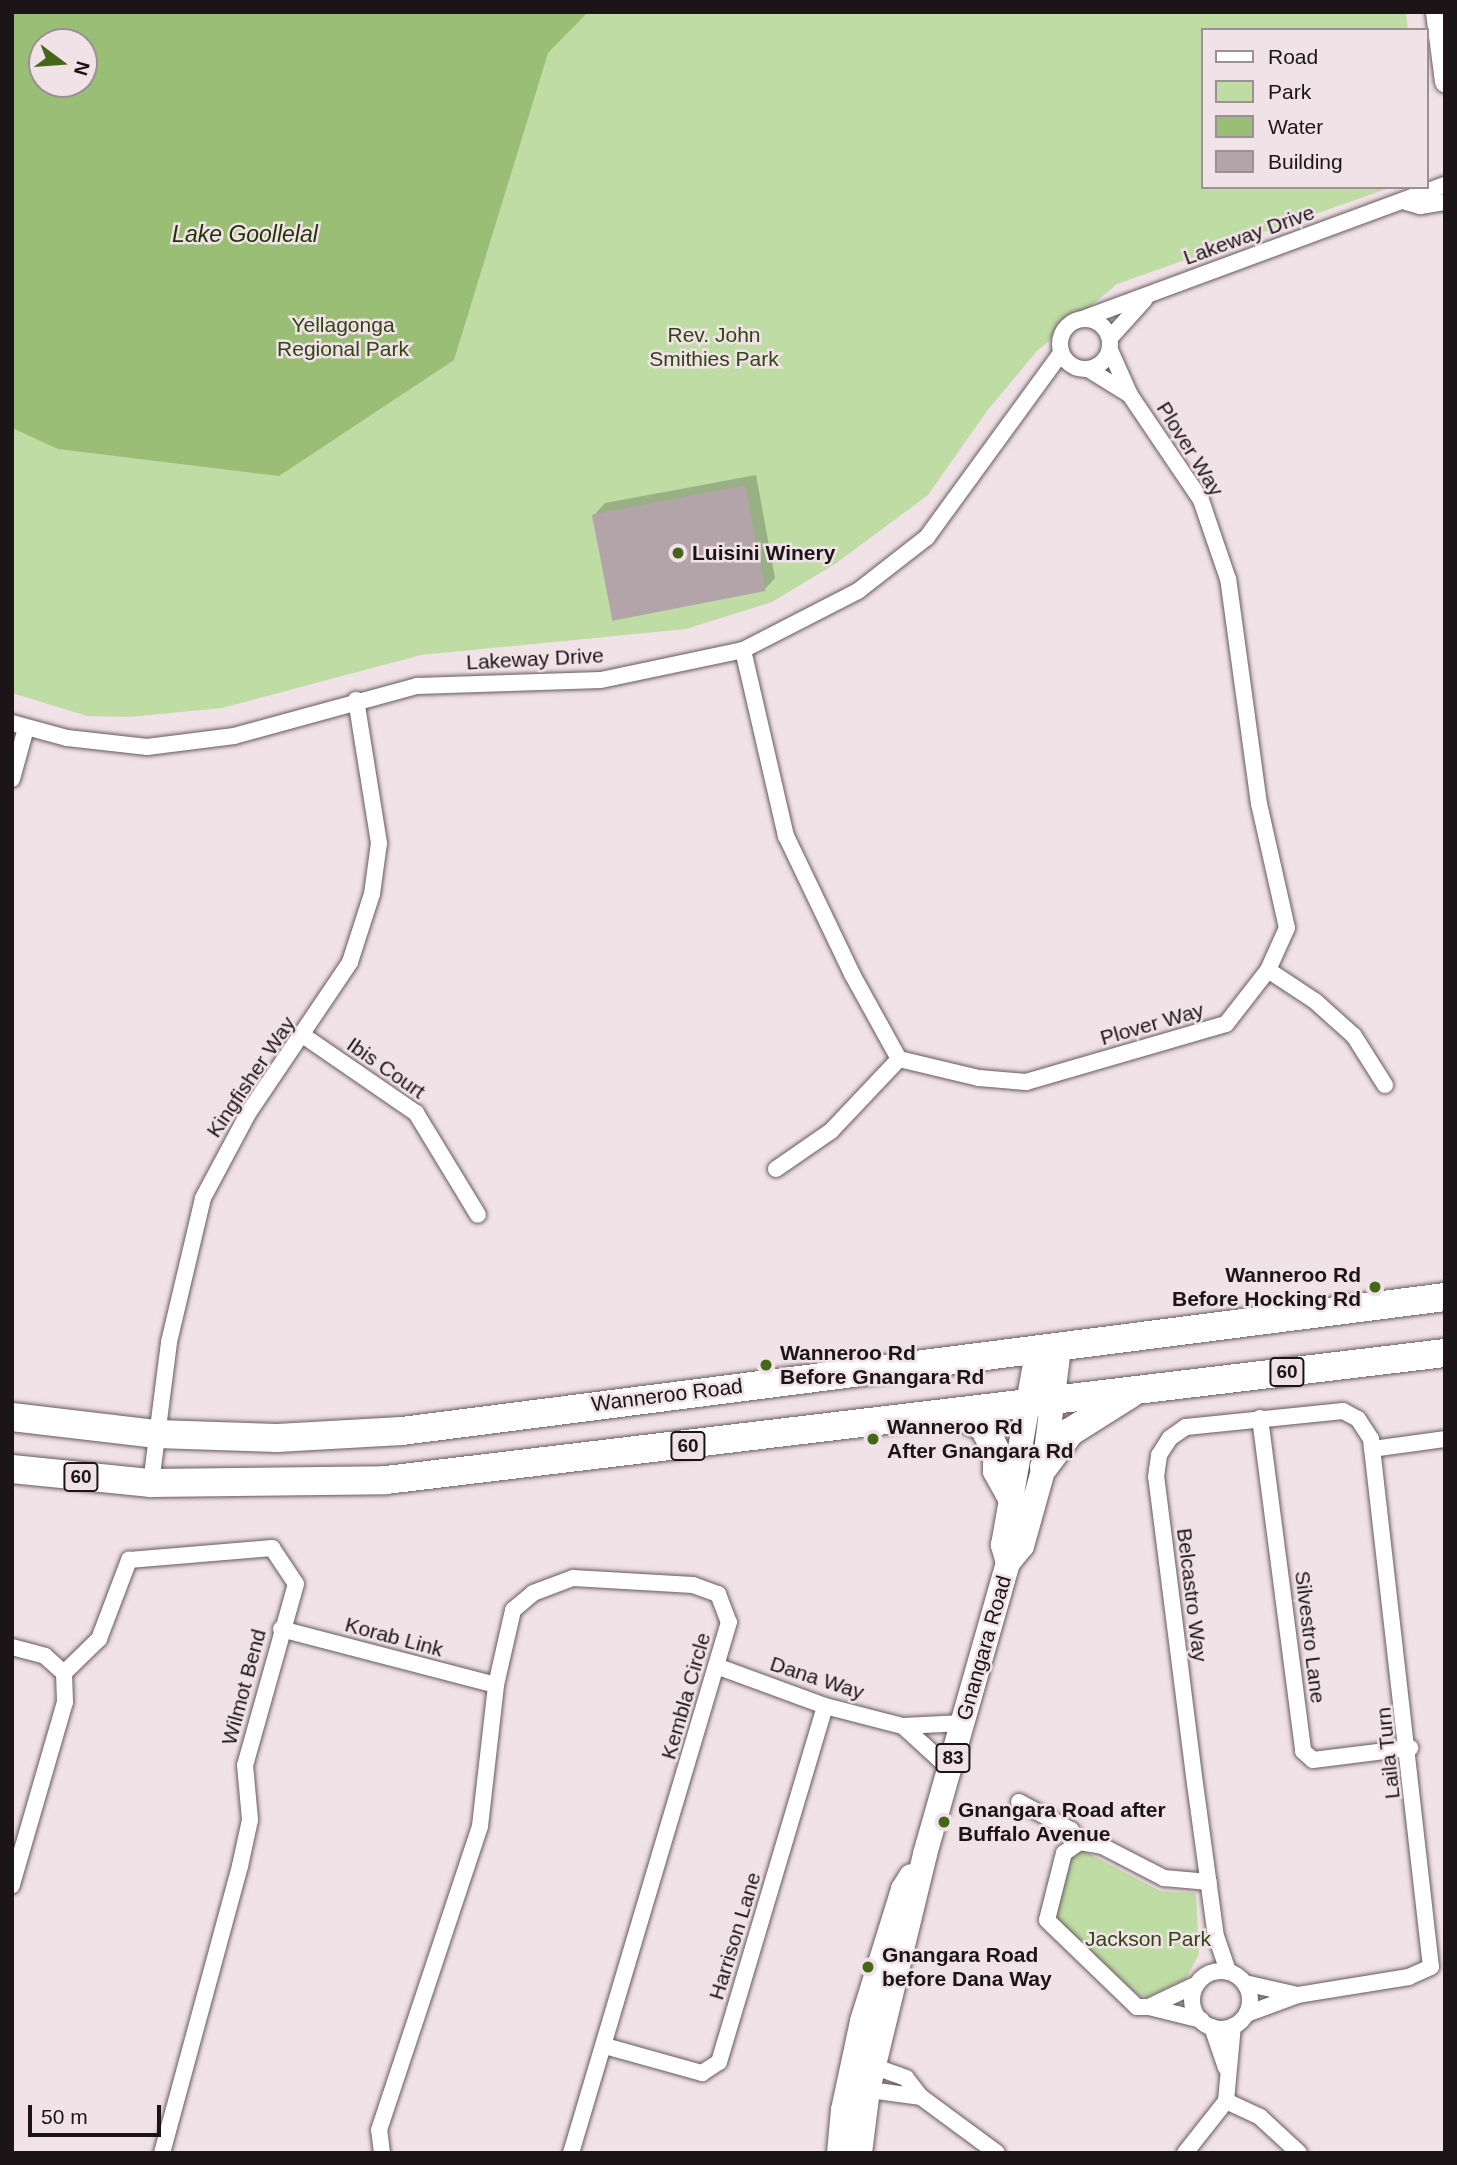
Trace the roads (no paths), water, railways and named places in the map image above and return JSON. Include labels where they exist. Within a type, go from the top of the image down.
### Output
[{"type":"highway","name":"Wanneroo Road","points":[[12,1417],[157,1434],[277,1438],[402,1431],[627,1399],[1048,1351],[1445,1297]]},
{"type":"highway","name":"60","points":[[12,1469],[151,1483],[386,1480],[1040,1405],[1138,1389],[1445,1353]]},
{"type":"highway","name":"83","points":[[1044,1467],[1070,1432],[1138,1389]]},
{"type":"highway","points":[[955,1414],[984,1427],[997,1454],[997,1471],[1014,1502]]},
{"type":"main road","name":"Gnangara Road","points":[[1008,1563],[1003,1545],[1040,1405],[1048,1351]]},
{"type":"main road","name":"Gnangara Road","points":[[839,2153],[1008,1563],[1022,1546],[1044,1467],[1040,1405]]},
{"type":"main road","name":"Gnangara Road","points":[[858,2089],[860,2153]]},
{"type":"street","points":[[1436,12],[1445,81]]},
{"type":"street","name":"Lakeway Drive","points":[[1085,318],[1406,202],[1413,194],[1445,185]]},
{"type":"street","name":"Lakeway Drive","points":[[1406,202],[1420,206],[1445,202]]},
{"type":"street","name":"Lakeway Drive","points":[[1110,344],[1146,298]]},
{"type":"street","points":[[1042,383],[1104,362],[1110,344],[1101,323],[1085,318],[1063,330],[1061,354],[1083,369]]},
{"type":"street","name":"Plover Way","points":[[899,1059],[979,1078],[1026,1083],[1226,1024],[1268,970],[1287,928],[1259,804],[1227,579],[1201,499],[1130,394],[1110,344]]},
{"type":"street","name":"Lakeway Drive","points":[[19,725],[67,738],[147,747],[234,736],[356,700],[417,686],[601,680],[743,650],[858,592],[927,537],[1061,354]]},
{"type":"street","name":"Plover Way","points":[[1083,369],[1130,394]]},
{"type":"street","points":[[743,650],[786,836],[899,1059],[831,1130],[776,1169]]},
{"type":"street","name":"Kingfisher Way","points":[[151,1483],[182,1272],[203,1198],[249,1112],[304,1036],[350,962],[372,894],[379,843],[356,700]]},
{"type":"street","points":[[12,779],[19,725]]},
{"type":"street","points":[[1268,970],[1315,1001],[1354,1036],[1385,1085]]},
{"type":"street","name":"Ibis Court","points":[[304,1036],[416,1113],[478,1215]]},
{"type":"street","name":"Belcastro Way","points":[[1228,1971],[1216,1937],[1156,1477],[1159,1455],[1170,1438],[1186,1427],[1343,1412]]},
{"type":"street","name":"Laila Turn","points":[[1249,2013],[1298,1995],[1409,1977],[1438,1967],[1372,1449],[1358,1419],[1343,1412]]},
{"type":"street","name":"Silvestro Lane","points":[[1260,1418],[1303,1751],[1313,1760],[1410,1748]]},
{"type":"street","points":[[1372,1449],[1445,1438]]},
{"type":"street","name":"Wilmot Bend","points":[[64,1673],[99,1640],[129,1560],[272,1548],[296,1584],[281,1629],[245,1765],[250,1819],[240,1866],[162,2153]]},
{"type":"street","name":"Kembla Circle","points":[[382,2153],[379,2130],[480,1826],[496,1685],[513,1610],[533,1593],[573,1578],[692,1585],[718,1594],[729,1622],[719,1667],[571,2153]]},
{"type":"street","name":"Korab Link","points":[[281,1629],[496,1685]]},
{"type":"street","points":[[12,1647],[45,1656],[64,1673],[65,1702],[12,1885]]},
{"type":"street","name":"Dana Way","points":[[719,1667],[825,1706],[903,1726],[963,1723]]},
{"type":"street","name":"Harrison Lane","points":[[605,2046],[702,2073],[719,2062],[825,1706]]},
{"type":"street","name":"Dana Way","points":[[903,1726],[950,1769]]},
{"type":"street","points":[[1019,1802],[1071,1830],[1080,1842],[1102,1846],[1164,1878],[1209,1882]]},
{"type":"street","points":[[1080,1842],[1064,1853],[1047,1920],[1137,2007],[1149,2007],[1206,2024],[1233,2026],[1249,2013],[1245,1983],[1228,1971],[1209,1973],[1193,1986],[1149,2007]]},
{"type":"street","name":"Belcastro Way","points":[[1209,1973],[1216,1937]]},
{"type":"street","name":"Laila Turn","points":[[1245,1983],[1298,1995]]},
{"type":"street","points":[[1193,1986],[1192,2004],[1206,2024],[1227,2074]]},
{"type":"street","points":[[1185,2153],[1226,2101],[1233,2026]]},
{"type":"street","points":[[864,2063],[906,2078],[921,2096],[989,2150]]},
{"type":"street","points":[[858,2089],[921,2096]]},
{"type":"street","points":[[1226,2101],[1260,2117],[1299,2153]]},
{"type":"water","name":"Lake Goollelal","points":[[12,12],[588,12],[548,53],[454,360],[279,476],[58,449],[12,428]]},
{"type":"place","name":"Luisini Winery","points":[[678,553]]},
{"type":"place","name":"Wanneroo Rd Before Hocking Rd","points":[[1375,1287]]},
{"type":"place","name":"Wanneroo Rd Before Gnangara Rd","points":[[766,1365]]},
{"type":"place","name":"Wanneroo Rd After Gnangara Rd","points":[[873,1439]]},
{"type":"place","name":"Gnangara Road after Buffalo Avenue","points":[[944,1822]]},
{"type":"place","name":"Gnangara Road before Dana Way","points":[[868,1967]]},
{"type":"park label","name":"Yellagonga Regional Park","points":[[343,337]]},
{"type":"park label","name":"Rev. John Smithies Park","points":[[714,347]]},
{"type":"park label","name":"Jackson Park","points":[[1148,1939]]}]
